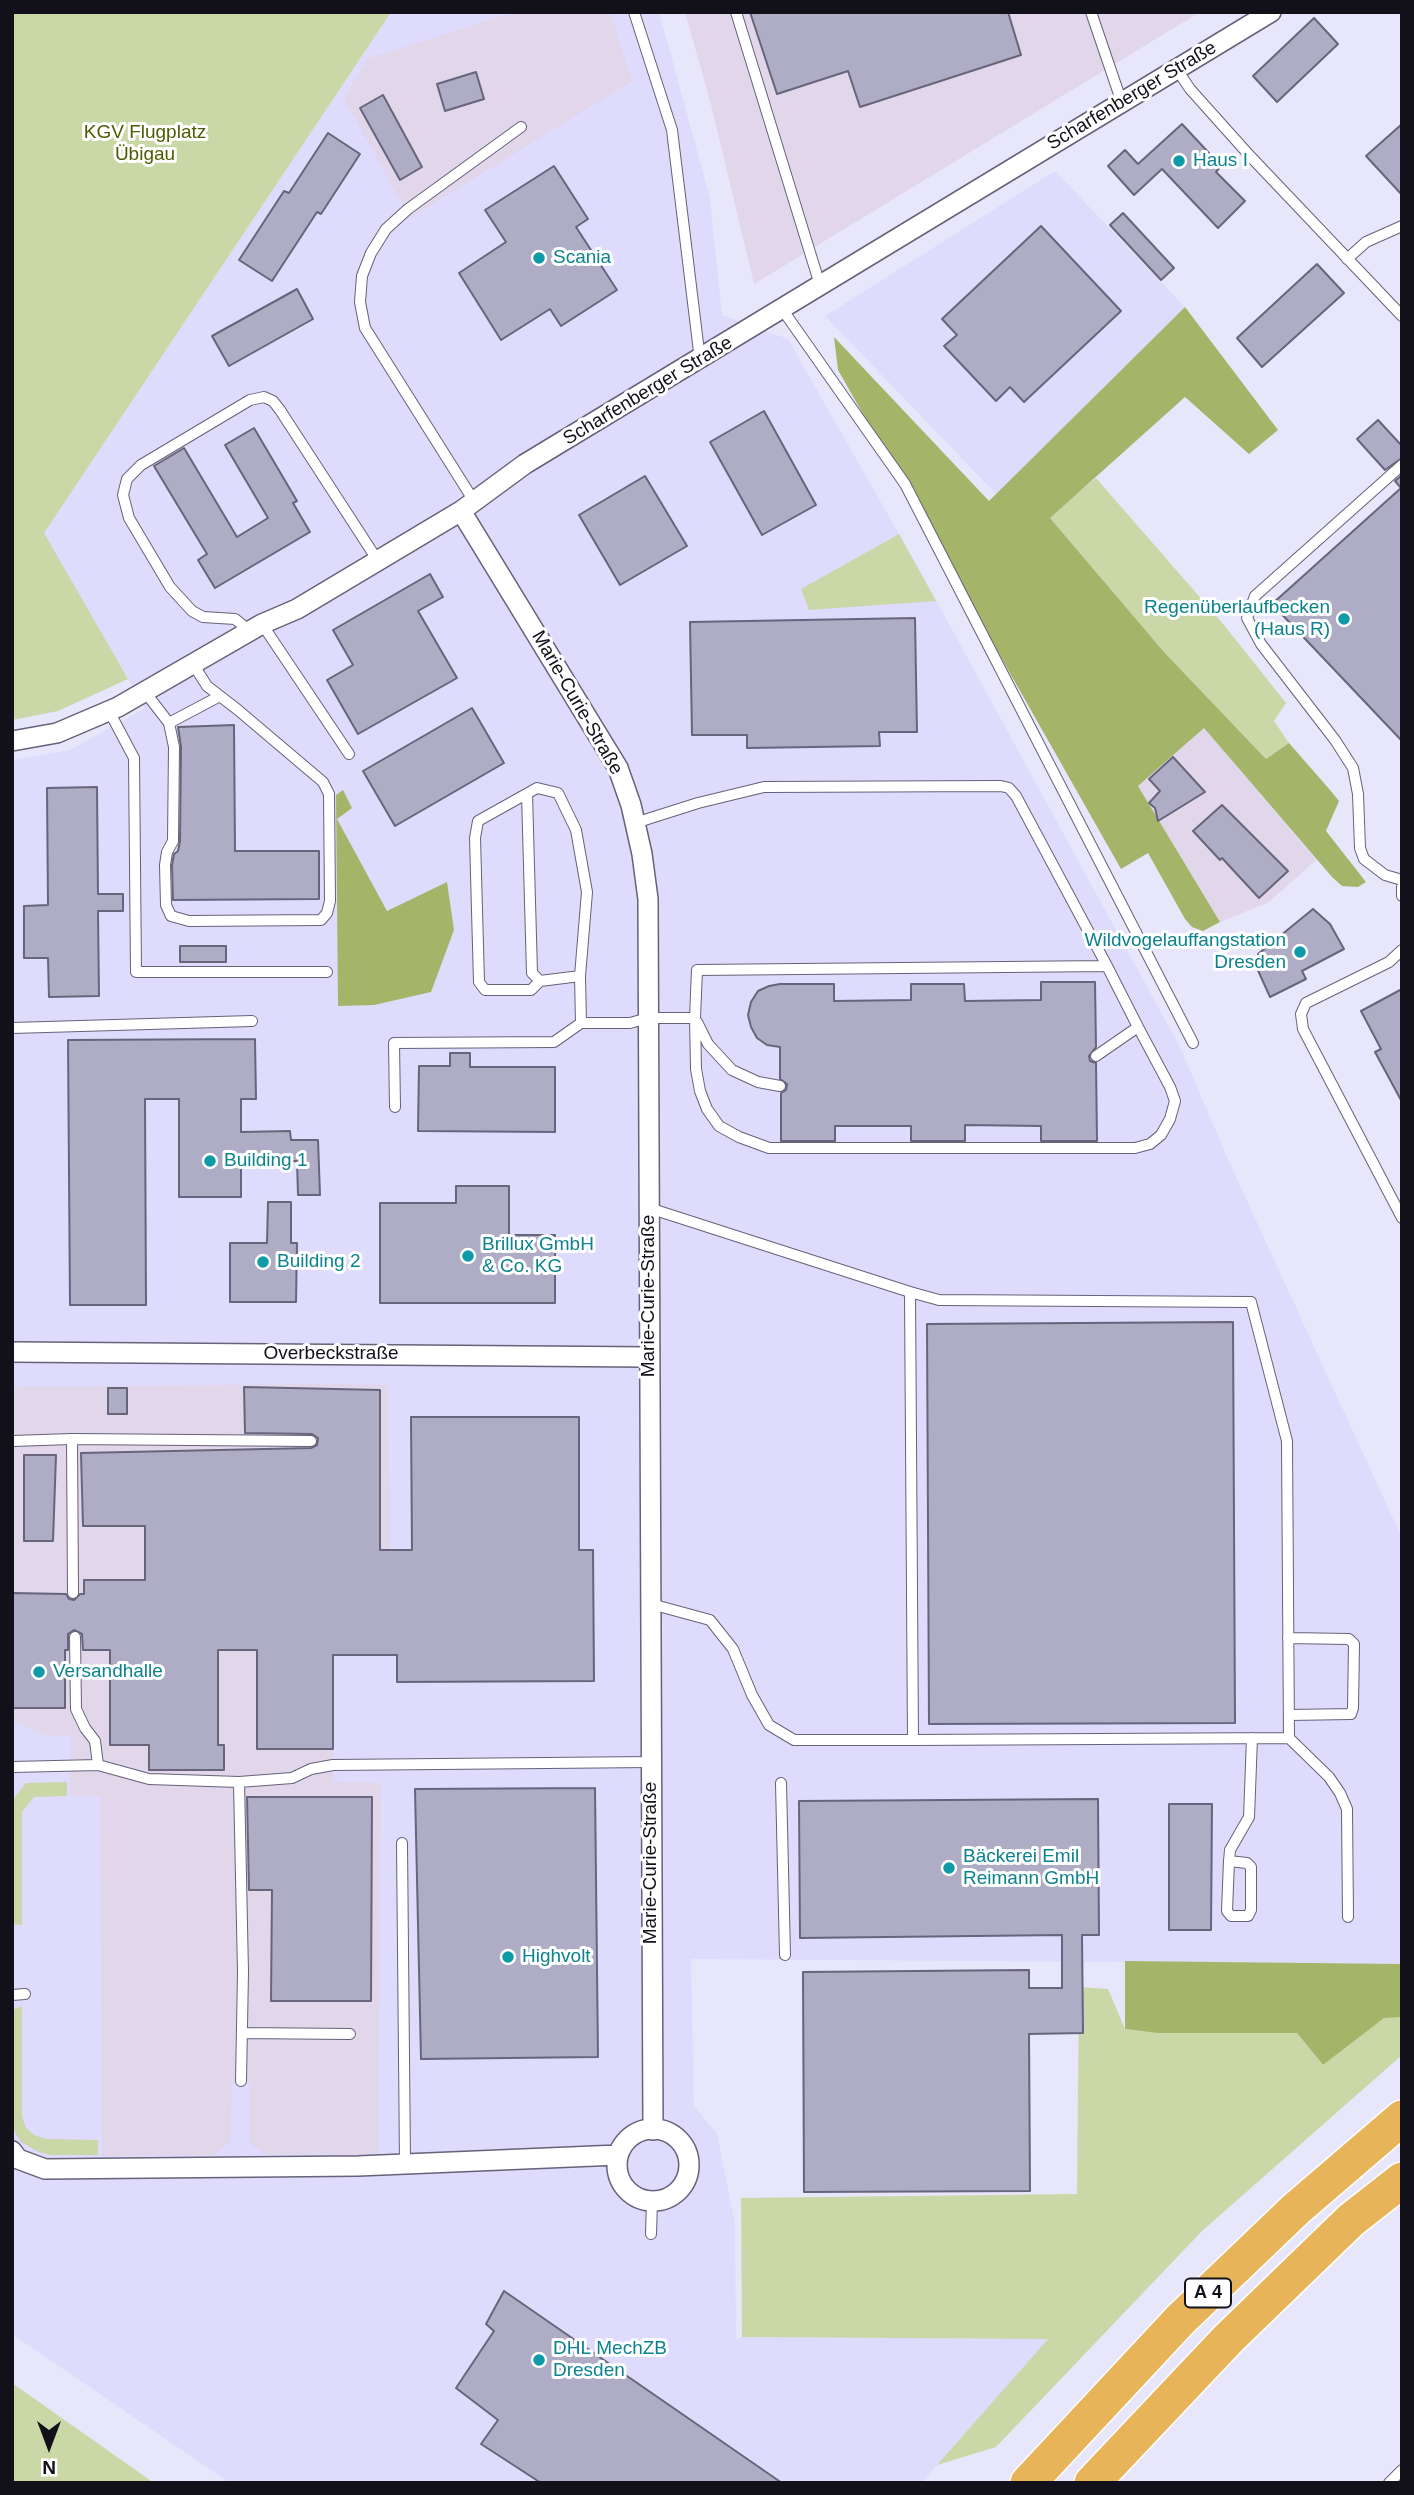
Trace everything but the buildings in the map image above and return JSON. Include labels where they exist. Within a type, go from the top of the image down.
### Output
[{"type":"highway","name":"A 4","points":[[1028,2483],[1180,2320],[1296,2209],[1402,2118]]},
{"type":"highway","name":"A 4","points":[[1092,2483],[1228,2339],[1352,2220],[1402,2180]]},
{"type":"street","name":"Scharfenberger Straße","points":[[12,741],[57,733],[109,711],[256,627],[297,609],[467,506],[526,464],[1271,12]]},
{"type":"street","name":"Marie-Curie-Straße","points":[[467,506],[618,768],[635,823],[648,899],[653,2130]]},
{"type":"street","name":"Overbeckstraße","points":[[12,1352],[649,1357]]},
{"type":"street","points":[[653,2130],[664,2131],[674,2137],[687,2155],[689,2165],[682,2187],[663,2199],[652,2201],[632,2194],[624,2186],[619,2177],[618,2155],[632,2136],[653,2130]]},
{"type":"street","points":[[12,2151],[18,2159],[44,2169],[405,2164],[618,2155]]},
{"type":"lane","points":[[634,12],[672,130],[700,360]]},
{"type":"lane","points":[[736,12],[820,285]]},
{"type":"lane","points":[[1091,12],[1122,103]]},
{"type":"lane","points":[[1176,68],[1189,89],[1402,316]]},
{"type":"lane","points":[[467,506],[365,328],[360,303],[362,276],[371,253],[386,229],[408,209],[521,127]]},
{"type":"lane","points":[[1347,259],[1366,242],[1402,226]]},
{"type":"lane","points":[[782,309],[905,484],[1193,1043]]},
{"type":"lane","points":[[349,754],[256,627],[235,619],[203,617],[192,611],[170,587],[129,519],[123,495],[127,479],[142,465],[250,400],[264,397],[273,401],[280,410],[378,561]]},
{"type":"lane","points":[[1402,465],[1255,596],[1247,618],[1261,643],[1335,740],[1353,768],[1358,794],[1360,848],[1364,859],[1385,875],[1402,880]]},
{"type":"lane","points":[[145,692],[169,723],[174,747],[173,841],[167,852],[166,878],[166,905],[171,916],[189,921],[321,920],[327,913],[330,901],[329,794],[323,782],[207,686],[193,664]]},
{"type":"lane","points":[[169,723],[220,696]]},
{"type":"lane","points":[[109,711],[134,758],[136,972],[327,972]]},
{"type":"lane","points":[[635,823],[698,803],[764,787],[1009,788],[1016,796],[1107,966],[1175,1101],[1170,1119],[1161,1135],[1150,1144],[1135,1148],[769,1148],[719,1126],[707,1109],[696,1069],[697,970],[1107,966]]},
{"type":"lane","points":[[580,976],[540,981],[531,990],[485,990],[479,982],[475,838],[478,821],[537,788],[558,793],[576,830],[587,892],[580,976],[581,1023]]},
{"type":"lane","points":[[527,794],[532,973],[540,981]]},
{"type":"lane","points":[[1402,887],[1402,896]]},
{"type":"lane","points":[[1402,950],[1389,962],[1306,1003],[1300,1014],[1303,1029],[1402,1218]]},
{"type":"lane","points":[[395,1107],[394,1043],[554,1042],[581,1023],[630,1023],[648,1018],[695,1018]]},
{"type":"lane","points":[[695,1018],[708,1044],[732,1070],[758,1082],[780,1086]]},
{"type":"lane","points":[[12,1028],[252,1021]]},
{"type":"lane","points":[[1096,1056],[1138,1027]]},
{"type":"lane","points":[[649,1209],[939,1300],[1251,1302],[1287,1441],[1289,1738]]},
{"type":"lane","points":[[910,1292],[913,1740]]},
{"type":"lane","points":[[72,1439],[73,1593]]},
{"type":"lane","points":[[12,1441],[311,1441]]},
{"type":"lane","points":[[650,1604],[710,1620],[733,1649],[752,1695],[769,1725],[794,1740],[1289,1738],[1329,1777],[1347,1809],[1348,1917]]},
{"type":"lane","points":[[75,1637],[76,1709],[95,1741],[98,1766]]},
{"type":"lane","points":[[1288,1638],[1349,1639],[1354,1644],[1351,1714],[1289,1716]]},
{"type":"lane","points":[[1229,1861],[1247,1863],[1251,1867],[1251,1910],[1248,1916],[1231,1916],[1227,1911],[1229,1861],[1230,1850],[1249,1816],[1252,1738]]},
{"type":"lane","points":[[12,1767],[98,1766],[149,1779],[239,1782],[292,1778],[312,1769],[333,1765],[651,1762]]},
{"type":"lane","points":[[239,1782],[243,1972],[241,2081]]},
{"type":"lane","points":[[781,1783],[785,1955]]},
{"type":"lane","points":[[402,1843],[405,2164]]},
{"type":"lane","points":[[12,1995],[25,1994]]},
{"type":"lane","points":[[242,2032],[350,2034]]},
{"type":"lane","points":[[651,2234],[652,2201]]},
{"type":"lane","points":[[1389,2483],[1402,2470]]},
{"type":"shaded area","points":[[390,12],[659,12],[710,198],[722,315],[788,339],[920,571],[1180,1047],[1231,1166],[1402,1538],[1402,1964],[691,1959],[694,2106],[717,2134],[735,2224],[736,2339],[1048,2339],[921,2483],[230,2483],[12,2334],[12,760],[70,750],[145,708],[43,534]]},
{"type":"shaded area","points":[[516,12],[610,12],[632,81],[410,218],[344,98],[369,58]]},
{"type":"shaded area","points":[[685,12],[1200,12],[754,284],[711,104]]},
{"type":"shaded area","points":[[1055,171],[1185,307],[996,494],[825,316]]},
{"type":"shaded area","points":[[1204,728],[1316,860],[1269,902],[1220,922],[1138,786]]},
{"type":"shaded area","points":[[388,1385],[390,1579],[385,1655],[334,1656],[333,1782],[381,1783],[378,2154],[265,2154],[250,2143],[250,2084],[232,2084],[230,2140],[215,2155],[102,2156],[100,1796],[70,1796],[71,1736],[47,1736],[12,1720],[12,1387]]},
{"type":"green space","name":"KGV Flugplatz Übigau","points":[[12,12],[391,12],[44,533],[128,679],[58,711],[12,720]]},
{"type":"green space","points":[[1185,307],[1278,430],[1249,454],[1185,397],[1050,518],[1164,652],[1266,759],[1289,743],[1330,790],[1339,801],[1326,831],[1366,882],[1358,887],[1342,886],[1332,877],[1204,728],[1138,786],[1220,922],[1203,931],[1192,927],[1185,919],[1148,853],[1121,869],[838,370],[834,337],[989,501]]},
{"type":"green space","points":[[1096,478],[1224,625],[1286,703],[1274,721],[1289,743],[1266,759],[1164,652],[1049,517]]},
{"type":"green space","points":[[899,534],[936,601],[809,610],[801,589]]},
{"type":"green space","points":[[343,790],[352,808],[337,819],[387,911],[447,882],[454,930],[431,992],[374,1005],[338,1006],[336,795]]},
{"type":"green space","points":[[67,1782],[67,1796],[34,1797],[22,1812],[22,1925],[12,1924],[12,1801],[26,1783]]},
{"type":"green space","points":[[1125,1961],[1402,1964],[1402,2017],[1384,2018],[1323,2065],[1297,2033],[1157,2033],[1125,2029]]},
{"type":"green space","points":[[1079,1987],[1108,1989],[1125,2029],[1157,2033],[1297,2033],[1323,2065],[1384,2017],[1402,2017],[1402,2055],[1202,2231],[996,2447],[937,2465],[1048,2339],[742,2337],[741,2198],[1077,2194]]},
{"type":"green space","points":[[22,2006],[22,2117],[26,2128],[34,2135],[46,2139],[98,2140],[98,2155],[50,2155],[21,2142],[16,2134],[12,2125],[12,2010]]},
{"type":"green space","points":[[12,2383],[147,2478],[153,2483],[12,2483]]},
{"type":"place","name":"Haus I","points":[[1179,161]]},
{"type":"place","name":"Scania","points":[[539,258]]},
{"type":"place","name":"Regenüberlaufbecken (Haus R)","points":[[1344,619]]},
{"type":"place","name":"Wildvogelauffangstation Dresden","points":[[1300,952]]},
{"type":"place","name":"Building 1","points":[[210,1161]]},
{"type":"place","name":"Brillux GmbH & Co. KG","points":[[468,1256]]},
{"type":"place","name":"Building 2","points":[[263,1262]]},
{"type":"place","name":"Versandhalle","points":[[39,1672]]},
{"type":"place","name":"Bäckerei Emil Reimann GmbH","points":[[949,1868]]},
{"type":"place","name":"Highvolt","points":[[508,1957]]},
{"type":"place","name":"DHL MechZB Dresden","points":[[539,2360]]}]
